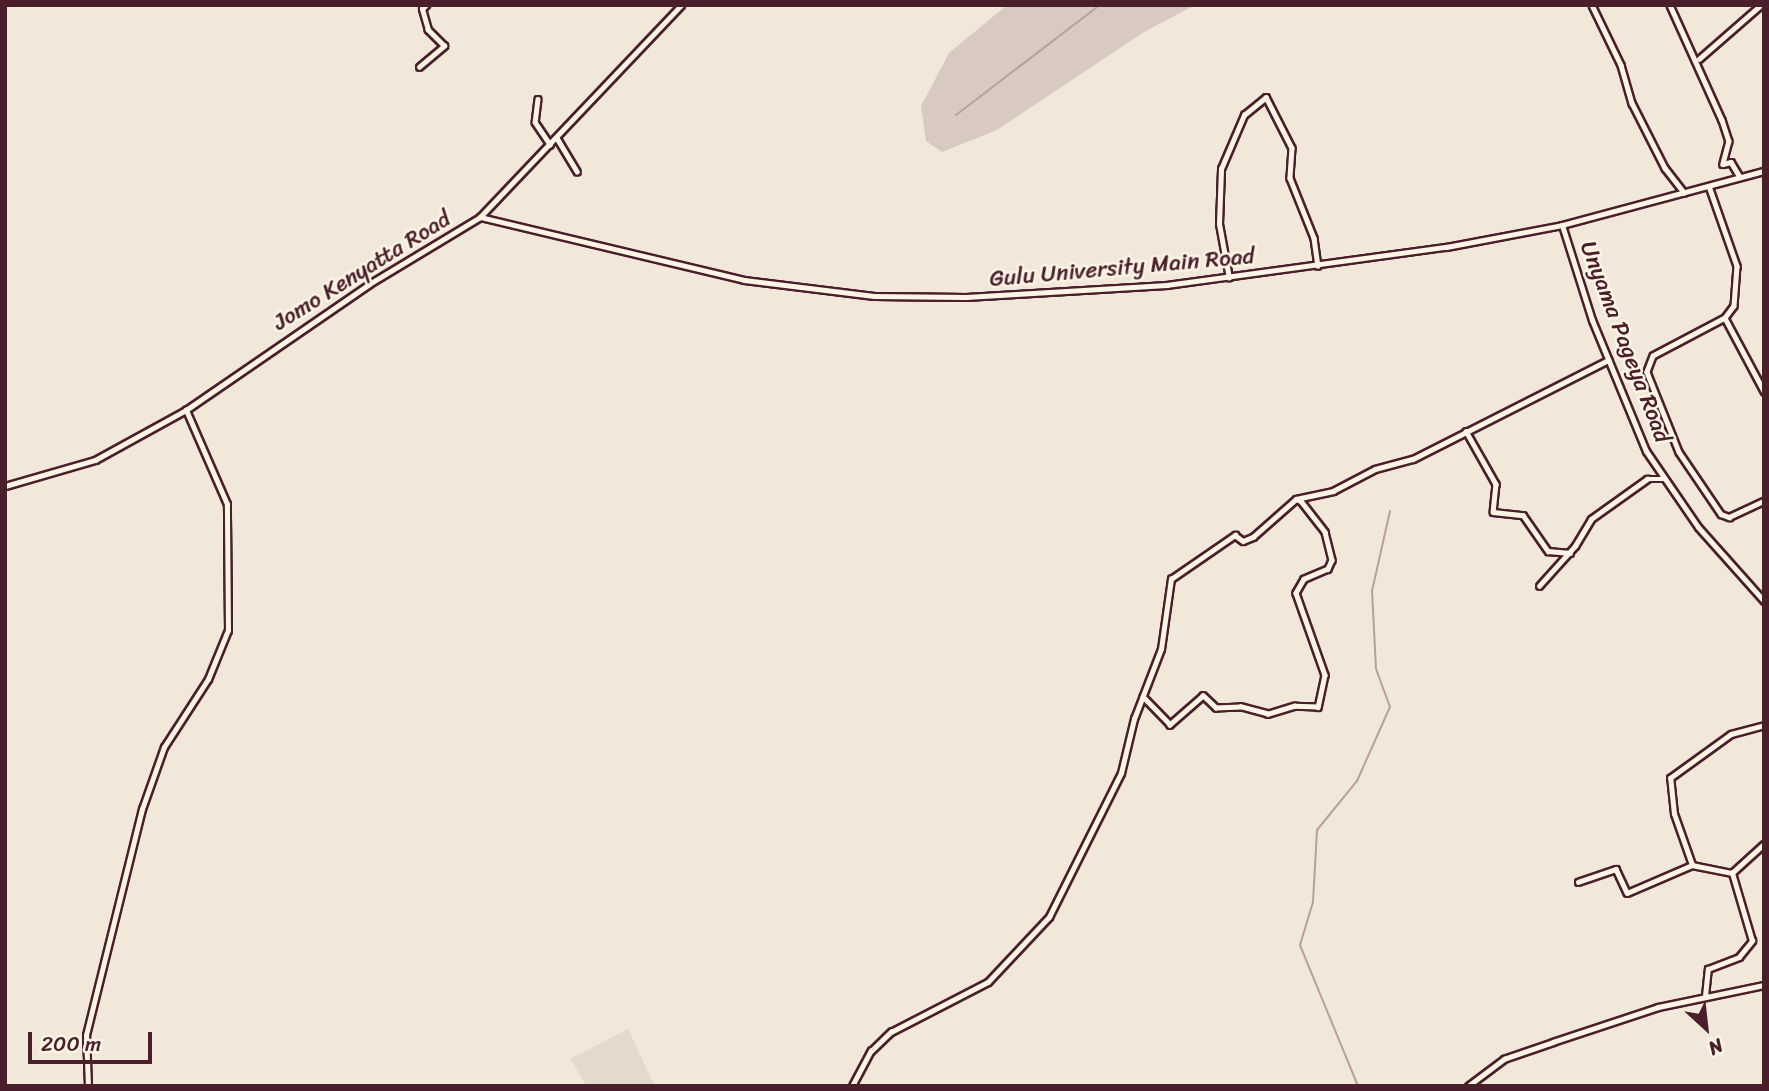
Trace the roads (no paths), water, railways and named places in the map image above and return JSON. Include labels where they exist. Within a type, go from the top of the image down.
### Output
[{"type":"street","points":[[419,67],[444,46],[428,30],[422,9],[426,5]]},
{"type":"street","name":"Jomo Kenyatta Road","points":[[5,486],[95,460],[186,410],[369,284],[480,217],[681,5]]},
{"type":"street","points":[[1592,5],[1621,65],[1632,103],[1665,168],[1685,193]]},
{"type":"street","points":[[1670,5],[1699,59],[1729,141],[1723,164],[1731,162],[1740,177]]},
{"type":"street","points":[[1699,59],[1761,5]]},
{"type":"street","points":[[1229,278],[1219,224],[1221,169],[1244,115],[1266,97],[1292,148],[1290,177],[1314,238],[1318,267]]},
{"type":"street","points":[[538,99],[535,122],[551,145]]},
{"type":"street","points":[[557,138],[577,171]]},
{"type":"street","name":"Gulu University Main Road","points":[[480,217],[744,280],[874,296],[1010,296],[1229,278],[1318,267],[1562,225],[1764,171]]},
{"type":"street","points":[[1709,186],[1737,266],[1734,306],[1725,318],[1653,356],[1647,372],[1679,452],[1721,513],[1729,517],[1764,501]]},
{"type":"street","name":"Unyama Pageya Road","points":[[1562,225],[1608,360],[1664,479],[1698,527],[1764,601]]},
{"type":"street","points":[[1725,318],[1764,391]]},
{"type":"street","points":[[852,1086],[871,1051],[891,1032],[988,982],[1049,917],[1115,788],[1143,696],[1161,649],[1171,579],[1235,535],[1243,541],[1253,537],[1296,499],[1333,491],[1466,431],[1608,360]]},
{"type":"street","points":[[88,1086],[86,1035],[142,809],[163,747],[208,679],[228,630],[227,504],[186,410]]},
{"type":"street","points":[[1466,431],[1496,484],[1493,512],[1523,514],[1548,551],[1570,553]]},
{"type":"street","points":[[1539,586],[1570,553],[1597,514],[1647,479],[1664,479]]},
{"type":"street","points":[[1143,696],[1170,725],[1203,696],[1216,708],[1241,706],[1268,714],[1295,706],[1318,707],[1325,675],[1296,593],[1304,579],[1328,569],[1332,560],[1325,532],[1296,499]]},
{"type":"street","points":[[1692,865],[1674,814],[1670,778],[1731,734],[1764,725]]},
{"type":"street","points":[[1732,873],[1764,844]]},
{"type":"street","points":[[1578,882],[1615,869],[1627,893],[1692,865],[1732,873]]},
{"type":"street","points":[[1705,996],[1708,969],[1739,957],[1752,941],[1732,873]]},
{"type":"street","points":[[1468,1086],[1504,1059],[1705,996],[1764,985]]},
{"type":"waterway","points":[[956,115],[1100,5]]},
{"type":"waterway","points":[[1358,1086],[1300,945],[1313,902],[1317,830],[1357,781],[1390,707],[1376,669],[1372,591],[1390,511]]}]
